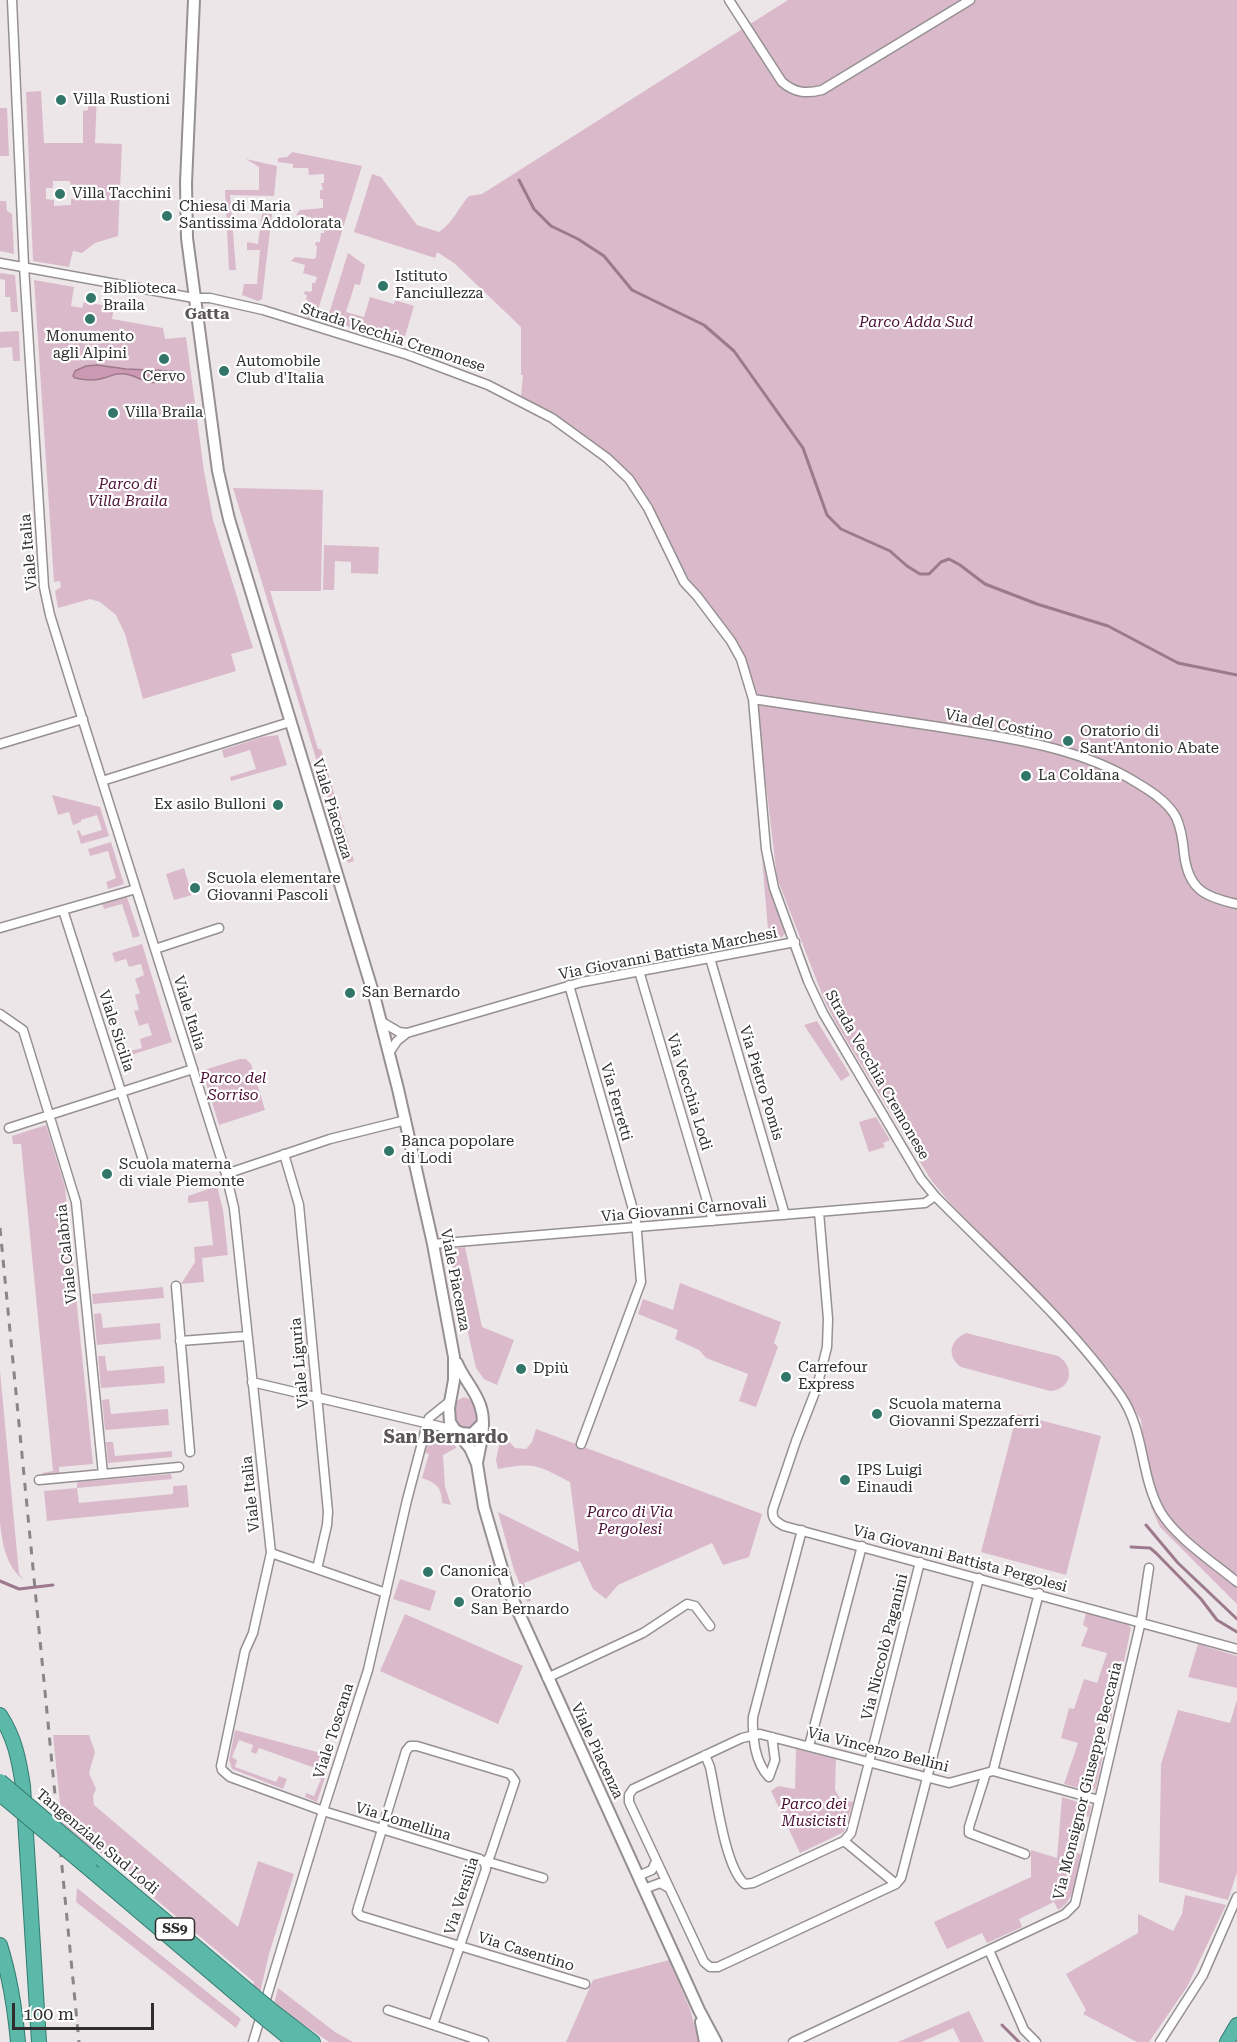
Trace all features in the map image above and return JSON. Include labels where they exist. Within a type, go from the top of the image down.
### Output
[{"type":"highway","points":[[0,1715],[12,1735],[23,1786],[39,2042]]},
{"type":"highway","name":"Tangenziale Sud Lodi","points":[[0,1781],[93,1866],[269,2015],[294,2042]]},
{"type":"highway","name":"Tangenziale Sud Lodi","points":[[0,1794],[93,1866]]},
{"type":"highway","points":[[0,1945],[16,2017],[18,2042]]},
{"type":"highway","name":"Tangenziale Sud Lodi","points":[[269,2015],[313,2042]]},
{"type":"highway","points":[[1227,2042],[1237,2025]]},
{"type":"street","name":"Viale Italia","points":[[12,0],[24,266],[44,587],[50,615],[226,1174],[234,1208],[271,1553],[253,1633],[245,1651],[221,1766],[230,1777],[323,1811]]},
{"type":"street","name":"Viale Piacenza","points":[[194,0],[186,202],[187,238],[222,494],[382,1022],[433,1244],[454,1357],[454,1380],[450,1401]]},
{"type":"street","points":[[729,0],[782,82],[789,88],[806,93],[822,90],[970,0]]},
{"type":"street","name":"Strada Vecchia Cremonese","points":[[0,262],[194,298],[210,298],[263,310],[408,355],[488,385],[518,399],[560,423],[615,464],[636,489],[684,582],[731,641],[741,659],[753,699],[768,864],[774,888],[808,981],[823,1014],[921,1179],[1058,1321],[1121,1395],[1134,1419],[1149,1481],[1160,1511],[1180,1534],[1237,1582]]},
{"type":"street","name":"Via del Costino","points":[[753,699],[1017,741],[1055,749],[1124,776],[1163,802],[1175,816],[1180,828],[1185,861],[1195,886],[1218,900],[1237,904]]},
{"type":"street","points":[[0,744],[83,719]]},
{"type":"street","points":[[102,781],[290,722]]},
{"type":"street","points":[[0,928],[136,889]]},
{"type":"street","name":"Viale Sicilia","points":[[63,910],[143,1161]]},
{"type":"street","points":[[155,949],[219,928]]},
{"type":"street","name":"Via Giovanni Battista Marchesi","points":[[407,1033],[569,985],[795,942]]},
{"type":"street","name":"Via Pietro Pomis","points":[[710,958],[785,1215]]},
{"type":"street","name":"Via Vecchia Lodi","points":[[639,971],[713,1221]]},
{"type":"street","name":"Via Ferretti","points":[[569,985],[637,1227],[641,1282],[581,1444]]},
{"type":"street","name":"Viale Calabria","points":[[0,1014],[23,1030],[76,1202],[103,1474]]},
{"type":"street","points":[[382,1022],[399,1032],[407,1033]]},
{"type":"street","points":[[389,1053],[397,1041],[407,1033]]},
{"type":"street","points":[[9,1128],[193,1069]]},
{"type":"street","points":[[226,1174],[330,1139],[406,1120]]},
{"type":"street","name":"Viale Liguria","points":[[284,1155],[299,1205],[328,1517],[317,1569]]},
{"type":"street","name":"Via Giovanni Carnovali","points":[[433,1244],[925,1203],[935,1196]]},
{"type":"street","name":"Via Giovanni Battista Pergolesi","points":[[819,1212],[828,1319],[827,1347],[817,1387],[773,1509],[775,1519],[784,1526],[1039,1593],[1237,1649]]},
{"type":"street","points":[[176,1286],[190,1452]]},
{"type":"street","points":[[180,1341],[247,1336]]},
{"type":"street","name":"Viale Piacenza","points":[[454,1357],[474,1394]]},
{"type":"street","points":[[252,1382],[461,1433],[472,1434],[482,1424],[481,1407],[474,1394],[464,1393],[429,1418],[427,1424]]},
{"type":"street","points":[[450,1401],[449,1416],[455,1430]]},
{"type":"street","name":"Viale Toscana","points":[[253,2042],[368,1670],[427,1424]]},
{"type":"street","name":"Viale Piacenza","points":[[477,1464],[482,1424]]},
{"type":"street","name":"Viale Piacenza","points":[[455,1430],[470,1448],[477,1464],[484,1507],[508,1589],[699,2010],[716,2042]]},
{"type":"street","points":[[39,1480],[179,1467]]},
{"type":"street","points":[[772,1737],[775,1760],[770,1777],[759,1764],[753,1735],[753,1718],[802,1530]]},
{"type":"street","points":[[809,1746],[861,1546]]},
{"type":"street","points":[[271,1553],[386,1593]]},
{"type":"street","name":"Via Niccolò Paganini","points":[[843,1841],[851,1833],[920,1562]]},
{"type":"street","name":"Via Monsignor Giuseppe Beccaria","points":[[793,2042],[1072,1909],[1140,1621],[1149,1568]]},
{"type":"street","points":[[753,1735],[633,1789],[628,1795],[629,1802],[704,1962],[710,1967],[718,1967],[896,1884],[901,1878],[980,1578]]},
{"type":"street","points":[[1025,1854],[969,1833],[969,1827],[989,1772],[1039,1593]]},
{"type":"street","points":[[547,1678],[643,1633],[690,1603],[695,1606],[710,1626]]},
{"type":"street","name":"Via Vincenzo Bellini","points":[[753,1735],[809,1746],[949,1783],[989,1772]]},
{"type":"street","name":"Via Versilia","points":[[382,1830],[406,1751],[410,1746],[417,1746],[513,1776],[514,1783],[490,1856],[485,1863],[486,1869],[434,2025]]},
{"type":"street","points":[[705,1755],[710,1767],[729,1855],[745,1884],[753,1883],[843,1841],[896,1884]]},
{"type":"street","points":[[989,1772],[1099,1800]]},
{"type":"street","name":"Via Lomellina","points":[[323,1811],[480,1859],[485,1863],[543,1878]]},
{"type":"street","name":"Via Casentino","points":[[382,1830],[357,1912],[361,1916],[585,1984]]},
{"type":"street","points":[[638,1876],[652,1870],[656,1861]]},
{"type":"street","points":[[644,1889],[656,1884],[663,1884],[669,1888]]},
{"type":"street","points":[[1160,2042],[1203,1974],[1237,1897]]},
{"type":"street","points":[[989,1950],[1024,2030],[1036,2042]]},
{"type":"street","points":[[388,2010],[484,2042]]},
{"type":"street","name":"Viale Piacenza","points":[[699,2010],[705,2042]]},
{"type":"green space","name":"Parco Adda Sud","points":[[788,0],[1237,0],[1237,1604],[1160,1527],[1151,1507],[1141,1420],[1110,1371],[950,1203],[931,1180],[836,1023],[825,1002],[777,878],[757,708],[743,653],[690,581],[642,490],[611,457],[561,420],[521,397],[523,375],[521,375],[521,327],[454,263],[437,252],[435,258],[354,232],[372,174],[381,177],[417,225],[439,232],[469,196],[482,194]]},
{"type":"green space","points":[[41,91],[44,143],[83,143],[83,111],[88,110],[88,94],[97,94],[95,143],[122,144],[118,236],[95,243],[82,253],[73,251],[69,267],[33,261],[26,92]],"holes":[[[53,181],[70,181],[74,199],[71,199],[71,205],[54,206],[54,200],[46,199],[46,188],[53,188]]]},
{"type":"green space","points":[[0,108],[7,108],[9,156],[0,156]]},
{"type":"green space","points":[[292,152],[362,166],[315,320],[302,316],[308,300],[307,295],[304,294],[305,291],[312,291],[312,283],[315,283],[317,277],[303,273],[305,265],[291,261],[295,257],[314,259],[316,257],[317,246],[315,245],[316,242],[320,242],[325,225],[310,223],[311,217],[296,215],[300,210],[323,208],[320,190],[323,190],[321,183],[324,183],[324,174],[309,175],[308,168],[293,168],[293,164],[278,162],[278,158],[287,157]]},
{"type":"green space","points":[[246,159],[277,166],[274,196],[230,195],[236,270],[229,270],[225,190],[259,190],[259,167]]},
{"type":"green space","points":[[0,201],[6,201],[7,211],[12,214],[14,254],[0,251]]},
{"type":"green space","points":[[262,213],[272,214],[262,299],[258,301],[242,295],[244,284],[257,284],[260,250],[247,250],[247,242],[258,244]]},
{"type":"green space","points":[[348,253],[365,265],[360,285],[355,284],[346,312],[364,317],[370,297],[394,304],[395,300],[414,306],[403,343],[327,320]]},
{"type":"green space","points":[[0,273],[15,275],[18,312],[11,312],[10,297],[5,297],[5,280],[0,279]]},
{"type":"green space","name":"Parco di Villa Braila","points":[[34,280],[74,287],[71,306],[82,308],[84,302],[114,307],[112,319],[163,328],[165,339],[186,337],[213,520],[253,648],[231,654],[236,671],[143,699],[125,634],[116,615],[100,602],[90,599],[58,608],[55,591],[61,587],[60,581],[54,582]]},
{"type":"green space","points":[[19,331],[20,361],[13,361],[12,347],[0,348],[0,332]]},
{"type":"green space","points":[[233,488],[323,490],[321,591],[270,591],[354,861],[348,863]]},
{"type":"green space","points":[[324,545],[379,547],[378,574],[351,573],[351,562],[335,561],[334,590],[323,590]]},
{"type":"green space","points":[[278,735],[287,765],[231,781],[230,777],[256,769],[250,750],[224,758],[222,750],[262,737]]},
{"type":"green space","points":[[52,795],[100,807],[109,836],[81,844],[77,831],[79,830],[82,836],[102,830],[97,815],[73,825],[69,812],[58,815]]},
{"type":"green space","points":[[111,842],[124,884],[108,889],[106,882],[116,878],[108,851],[90,856],[88,849]]},
{"type":"green space","points":[[762,858],[768,885],[786,932],[782,937],[771,939],[768,930]]},
{"type":"green space","points":[[184,868],[192,895],[174,900],[166,874]]},
{"type":"green space","points":[[127,897],[140,936],[133,938],[122,904],[104,909],[102,904]]},
{"type":"green space","points":[[142,944],[172,1042],[131,1055],[130,1051],[142,1048],[140,1039],[152,1035],[148,1023],[139,1026],[134,1011],[139,1010],[135,995],[140,993],[135,979],[144,975],[141,964],[129,967],[126,959],[115,962],[112,953]]},
{"type":"green space","points":[[817,1021],[850,1075],[841,1081],[804,1025]]},
{"type":"green space","name":"Parco del Sorriso","points":[[246,1059],[251,1064],[265,1110],[219,1125],[203,1073],[207,1069]]},
{"type":"green space","points":[[876,1117],[890,1140],[883,1143],[885,1147],[869,1152],[859,1122]]},
{"type":"green space","points":[[46,1125],[65,1187],[93,1464],[59,1467],[59,1473],[42,1475],[42,1473],[53,1471],[21,1144],[13,1144],[12,1136]]},
{"type":"green space","points":[[217,1186],[223,1210],[228,1255],[202,1258],[204,1282],[181,1284],[195,1262],[194,1247],[213,1245],[208,1201],[188,1203],[188,1196]]},
{"type":"green space","points":[[465,1247],[482,1327],[514,1340],[497,1385],[484,1379],[476,1368],[449,1249]]},
{"type":"green space","points":[[680,1283],[781,1322],[774,1343],[778,1347],[756,1407],[739,1401],[748,1374],[706,1358],[699,1350],[675,1339],[678,1330],[638,1314],[643,1299],[673,1310]]},
{"type":"green space","points":[[163,1287],[164,1298],[93,1304],[92,1294]]},
{"type":"green space","points":[[101,1313],[103,1328],[160,1323],[161,1339],[97,1345],[94,1314]]},
{"type":"green space","points":[[966,1333],[1058,1356],[1067,1366],[1069,1377],[1067,1382],[1063,1387],[1050,1391],[961,1367],[953,1358],[952,1349],[956,1340]]},
{"type":"green space","points":[[98,1356],[105,1356],[107,1371],[164,1366],[165,1383],[101,1388]]},
{"type":"green space","points":[[0,1371],[19,1574],[24,1580],[18,1575],[9,1561],[0,1522]]},
{"type":"green space","points":[[464,1397],[475,1406],[477,1419],[473,1428],[464,1430],[455,1420],[454,1406]]},
{"type":"green space","points":[[109,1399],[111,1414],[168,1409],[169,1425],[105,1430],[102,1400]]},
{"type":"green space","points":[[1017,1414],[1101,1436],[1066,1575],[981,1552]]},
{"type":"green space","name":"Parco di Via Pergolesi","points":[[536,1429],[762,1514],[749,1557],[723,1565],[712,1543],[618,1585],[606,1599],[593,1589],[580,1561],[524,1583],[531,1601],[527,1602],[514,1570],[498,1512],[579,1552],[570,1482],[536,1466],[498,1469],[496,1460],[501,1436],[505,1437],[515,1448],[526,1449],[532,1442]]},
{"type":"green space","points":[[438,1432],[448,1435],[454,1441],[456,1448],[443,1455],[445,1487],[451,1505],[442,1503],[441,1493],[437,1486],[422,1478],[429,1454],[425,1453],[428,1443],[432,1435]]},
{"type":"green space","points":[[106,1442],[113,1442],[115,1456],[172,1451],[172,1457],[108,1463]]},
{"type":"green space","points":[[171,1474],[172,1479],[77,1488],[77,1482]]},
{"type":"green space","points":[[187,1485],[189,1507],[47,1521],[44,1491],[77,1488],[79,1503],[173,1494],[173,1486]]},
{"type":"green space","points":[[400,1579],[436,1591],[430,1611],[393,1599]]},
{"type":"green space","points":[[1086,1613],[1128,1625],[1131,1628],[1121,1676],[1112,1675],[1104,1710],[1112,1713],[1111,1720],[1102,1719],[1094,1752],[1103,1755],[1095,1790],[1090,1791],[1064,1784],[1078,1743],[1061,1738],[1069,1708],[1074,1709],[1084,1679],[1097,1683],[1107,1653],[1081,1646],[1088,1628],[1083,1625]]},
{"type":"green space","points":[[405,1614],[523,1666],[498,1724],[380,1671]]},
{"type":"green space","points":[[1198,1644],[1237,1656],[1237,1688],[1188,1677]]},
{"type":"green space","points":[[1237,1700],[1237,1872],[1228,1900],[1159,1882],[1161,1764],[1178,1710],[1230,1723]]},
{"type":"green space","points":[[235,1730],[332,1756],[317,1802],[305,1797],[306,1793],[314,1796],[321,1779],[313,1775],[315,1768],[259,1748],[256,1754],[251,1752],[253,1745],[239,1740],[232,1757],[237,1760],[235,1767],[276,1782],[279,1776],[287,1779],[283,1789],[232,1769],[229,1760]]},
{"type":"green space","points":[[53,1735],[89,1735],[95,1752],[89,1773],[96,1789],[93,1796],[94,1805],[238,1927],[258,1861],[294,1874],[269,1954],[260,1993],[253,1987],[254,1982],[96,1849],[91,1848],[62,1824]]},
{"type":"green space","name":"Parco dei Musicisti","points":[[796,1749],[836,1759],[835,1790],[841,1800],[853,1802],[844,1832],[800,1853],[771,1791],[778,1786],[795,1789]]},
{"type":"green space","points":[[1062,1797],[1091,1806],[1089,1817],[1080,1815],[1071,1852],[1081,1854],[1075,1885],[1069,1900],[1058,1910],[1054,1902],[1019,1919],[1022,1927],[987,1943],[982,1933],[947,1949],[934,1922],[1031,1877],[1031,1850],[1057,1858]]},
{"type":"green space","points":[[77,1888],[241,2019],[236,2028],[76,1902]]},
{"type":"green space","points":[[1185,1895],[1226,1905],[1187,1987],[1149,2042],[1137,2042],[1083,2014],[1086,2010],[1066,1974],[1138,1933],[1138,1914],[1173,1931],[1182,1914]]},
{"type":"green space","points":[[669,1960],[690,2009],[699,2042],[566,2042],[593,1980]]},
{"type":"green space","points":[[278,1988],[335,2032],[353,2042],[329,2042],[274,2004]]},
{"type":"green space","points":[[969,2011],[984,2042],[960,2042],[953,2028],[921,2042],[898,2042]]},
{"type":"shaded area","points":[[86,366],[174,371],[173,375],[156,382],[125,374],[93,380],[78,379],[73,376],[75,371]]},
{"type":"waterway","points":[[519,180],[534,209],[551,226],[578,239],[604,256],[632,290],[704,325],[734,351],[803,448],[827,515],[841,529],[890,551],[920,574],[929,574],[941,562],[949,559],[985,584],[1037,604],[1108,626],[1178,663],[1237,675]]},
{"type":"waterway","points":[[1146,1525],[1178,1563],[1237,1619]]},
{"type":"waterway","points":[[1131,1547],[1150,1548],[1201,1599],[1217,1620],[1237,1632]]},
{"type":"waterway","points":[[0,1581],[19,1589],[53,1585]]},
{"type":"waterway","points":[[1002,2025],[1019,2042]]},
{"type":"railway","points":[[0,1228],[79,2042]]},
{"type":"place","name":"Villa Rustioni","points":[[61,100]]},
{"type":"place","name":"Villa Tacchini","points":[[60,194]]},
{"type":"place","name":"Chiesa di Maria Santissima Addolorata","points":[[167,216]]},
{"type":"place","name":"Istituto Fanciullezza","points":[[383,286]]},
{"type":"place","name":"Biblioteca Braila","points":[[91,298]]},
{"type":"place","name":"Monumento agli Alpini","points":[[90,319]]},
{"type":"place","name":"Cervo","points":[[164,359]]},
{"type":"place","name":"Automobile Club d'Italia","points":[[224,371]]},
{"type":"place","name":"Villa Braila","points":[[113,413]]},
{"type":"place","name":"Oratorio di Sant'Antonio Abate","points":[[1068,741]]},
{"type":"place","name":"La Coldana","points":[[1026,776]]},
{"type":"place","name":"Ex asilo Bulloni","points":[[278,805]]},
{"type":"place","name":"Scuola elementare Giovanni Pascoli","points":[[195,888]]},
{"type":"place","name":"San Bernardo","points":[[350,993]]},
{"type":"place","name":"Banca popolare di Lodi","points":[[389,1151]]},
{"type":"place","name":"Scuola materna di viale Piemonte","points":[[107,1174]]},
{"type":"place","name":"Dpiù","points":[[521,1369]]},
{"type":"place","name":"Carrefour Express","points":[[786,1377]]},
{"type":"place","name":"Scuola materna Giovanni Spezzaferri","points":[[877,1414]]},
{"type":"place","name":"IPS Luigi Einaudi","points":[[845,1480]]},
{"type":"place","name":"Canonica","points":[[428,1572]]},
{"type":"place","name":"Oratorio San Bernardo","points":[[459,1602]]},
{"type":"district","name":"Gatta","points":[[207,314]]},
{"type":"district","name":"San Bernardo","points":[[446,1438]]}]
